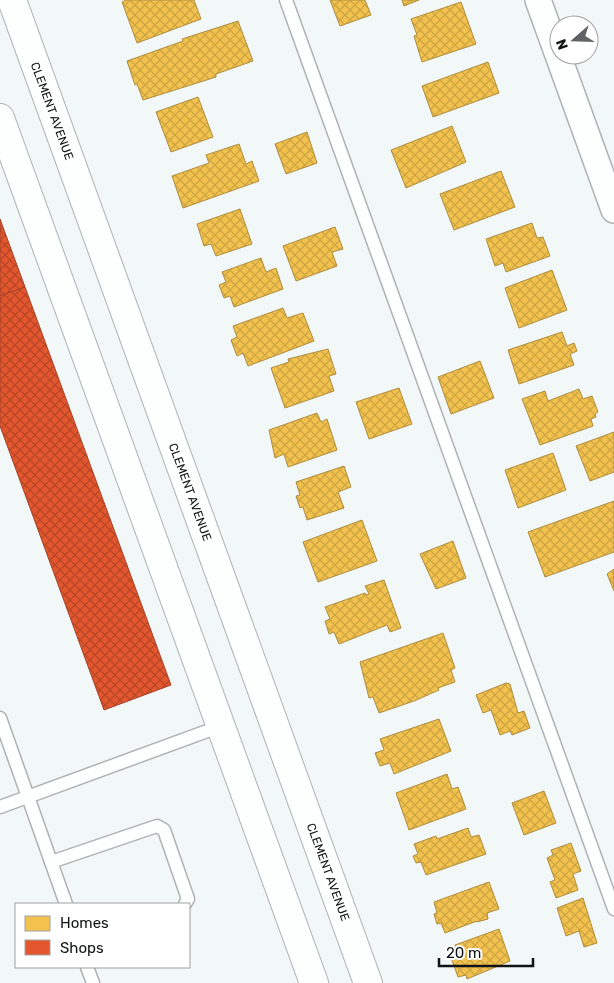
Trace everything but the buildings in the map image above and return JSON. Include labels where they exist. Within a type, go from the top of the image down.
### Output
[{"type":"main road","name":"CLEMENT AVENUE","points":[[12,0],[368,983]]},
{"type":"main road","points":[[0,118],[314,983]]},
{"type":"street","points":[[538,0],[614,210]]},
{"type":"lane","points":[[286,0],[614,909]]},
{"type":"lane","points":[[0,718],[66,903]]},
{"type":"lane","points":[[0,808],[221,726]]},
{"type":"lane","points":[[51,862],[157,826],[164,830],[188,899],[186,903]]},
{"type":"lane","points":[[88,968],[93,983]]}]
